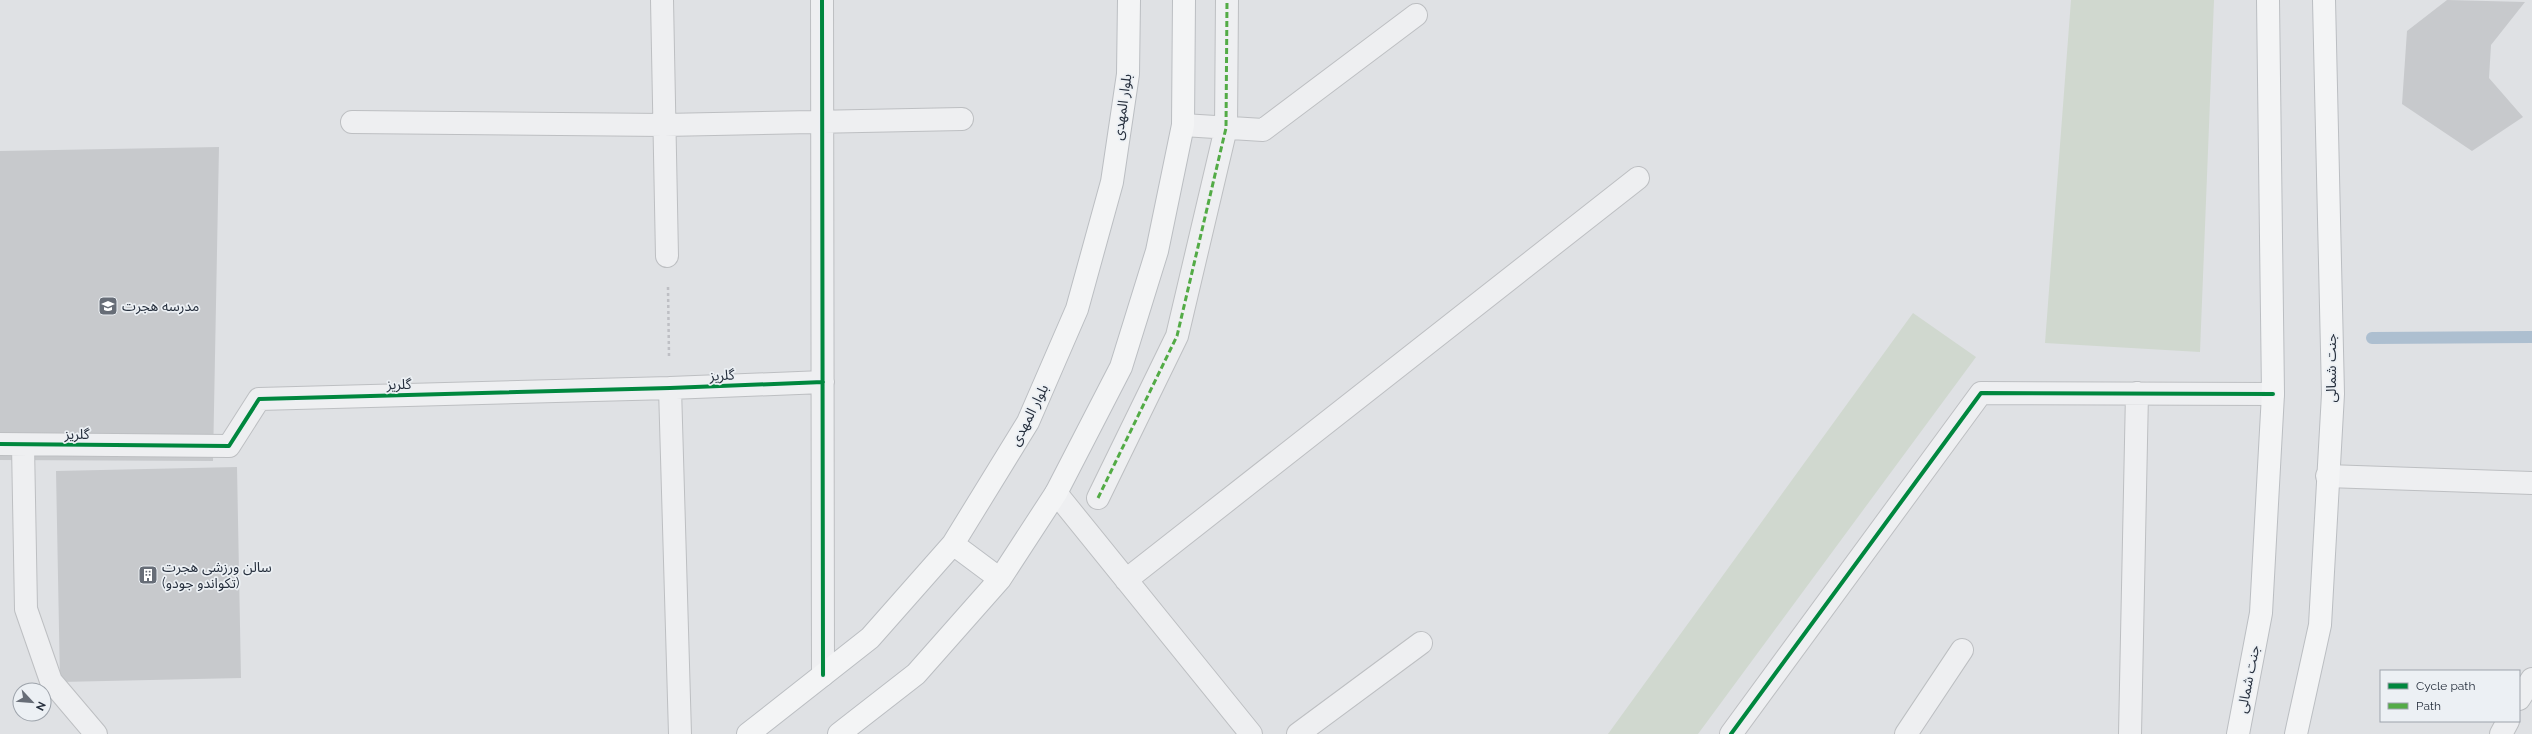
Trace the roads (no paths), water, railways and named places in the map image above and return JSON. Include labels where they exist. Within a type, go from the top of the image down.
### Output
[{"type":"main road","name":"بلوار المهدی","points":[[748,734],[870,638],[953,544],[1028,422],[1077,309],[1112,182],[1128,74],[1129,0]]},
{"type":"main road","points":[[839,734],[916,674],[1000,578],[1056,493],[1121,367],[1157,251],[1183,125],[1184,0]]},
{"type":"main road","name":"جنت شمالی","points":[[2238,734],[2261,613],[2273,394],[2268,0]]},
{"type":"main road","name":"جنت شمالی","points":[[2296,734],[2320,625],[2327,476],[2333,394],[2324,0]]},
{"type":"main road","points":[[953,544],[1000,578]]},
{"type":"street","points":[[662,0],[667,256]]},
{"type":"street","points":[[822,0],[824,121],[822,675]]},
{"type":"street","points":[[1098,498],[1177,336],[1226,128],[1227,0]]},
{"type":"street","points":[[1183,125],[1263,130],[1416,16]]},
{"type":"street","points":[[352,122],[664,125],[962,119]]},
{"type":"street","points":[[1126,580],[1638,178]]},
{"type":"street","name":"گلریز","points":[[0,444],[229,446],[259,399],[670,388],[823,382]]},
{"type":"street","points":[[670,388],[680,734]]},
{"type":"street","points":[[1732,734],[1981,393],[2273,394]]},
{"type":"street","points":[[2130,734],[2137,393]]},
{"type":"street","points":[[23,445],[26,609],[51,681],[96,734]]},
{"type":"street","points":[[2327,476],[2532,484]]},
{"type":"street","points":[[1056,493],[1251,734]]},
{"type":"street","points":[[1298,734],[1421,643]]},
{"type":"street","points":[[1906,734],[1962,650]]},
{"type":"street","points":[[2520,697],[2532,679]]},
{"type":"street","points":[[2501,734],[2507,722]]},
{"type":"waterway","points":[[2372,338],[2532,337]]},
{"type":"place","name":"مدرسه هجرت","points":[[108,306]]},
{"type":"place","name":"سالن ورزشی هجرت (تکواندو جودو)","points":[[148,575]]}]
